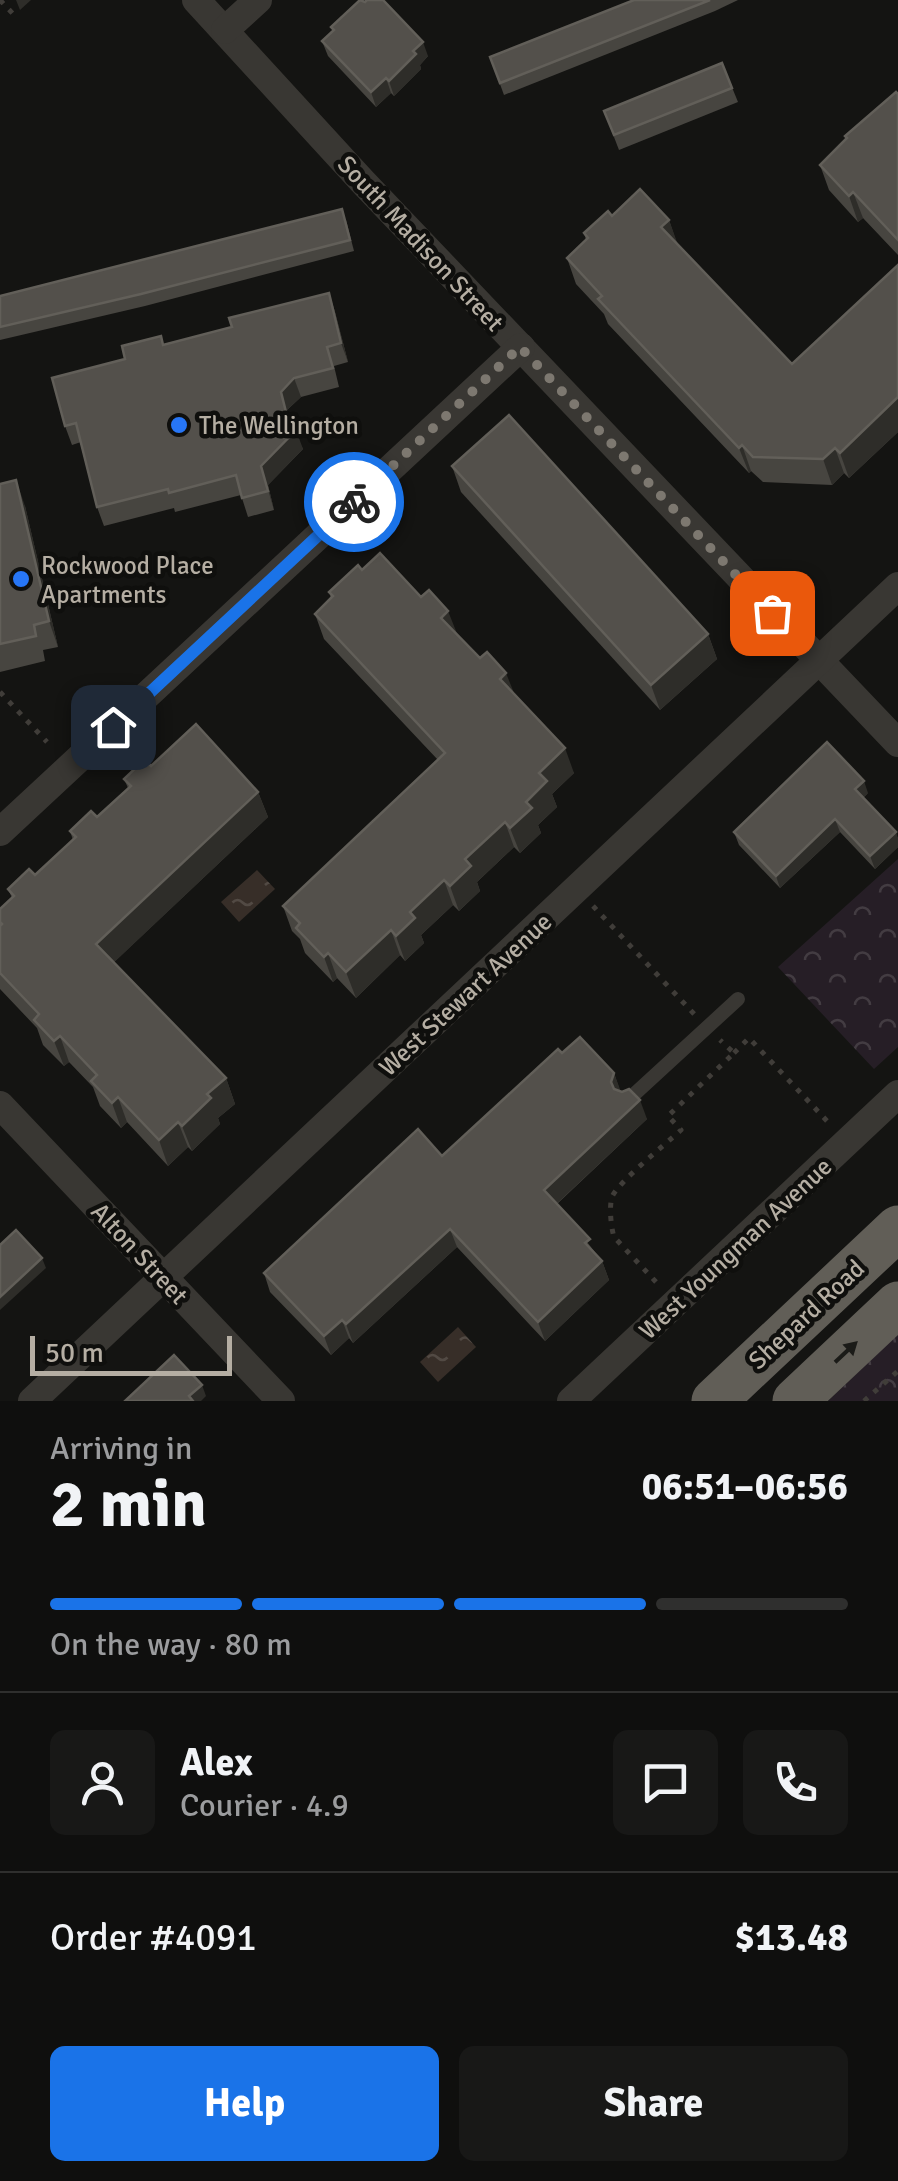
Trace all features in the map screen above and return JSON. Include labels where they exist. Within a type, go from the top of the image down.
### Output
[{"type":"highway","name":"Shepard Road","points":[[714,1401],[898,1228]]},
{"type":"highway","points":[[794,1401],[898,1304]]},
{"type":"street","name":"South Madison Street","points":[[196,0],[362,181],[898,743]]},
{"type":"street","points":[[225,30],[258,0]]},
{"type":"street","points":[[0,832],[520,347]]},
{"type":"street","name":"West Stewart Avenue","points":[[32,1401],[898,586]]},
{"type":"street","name":"West Youngman Avenue","points":[[571,1401],[898,1094]]},
{"type":"street","name":"Alton Street","points":[[0,1105],[281,1401]]},
{"type":"lane","points":[[628,1100],[738,998]]},
{"type":"path","points":[[0,0],[16,17]]},
{"type":"path","points":[[0,692],[47,742]]},
{"type":"path","points":[[734,1053],[748,1038],[828,1121]]},
{"type":"path","points":[[864,1401],[898,1371]]},
{"type":"green space","points":[[898,859],[898,1047],[874,1069],[778,967]]},
{"type":"green space","points":[[898,1334],[898,1401],[828,1401]]},
{"type":"water","points":[[257,870],[275,889],[239,922],[221,902]]},
{"type":"water","points":[[458,1327],[476,1347],[438,1382],[420,1362]]},
{"type":"building","points":[[360,0],[383,0],[423,42],[389,81],[386,78],[371,92],[322,41]]},
{"type":"building","points":[[634,0],[710,0],[500,83],[490,57]]},
{"type":"building","points":[[722,63],[732,88],[614,135],[604,111]]},
{"type":"building","points":[[896,92],[898,240],[853,192],[849,196],[820,165],[845,136]]},
{"type":"building","points":[[640,189],[669,220],[661,227],[792,364],[898,265],[898,397],[840,453],[835,448],[823,459],[753,457],[742,445],[739,448],[598,299],[602,296],[567,258],[588,238],[584,233],[608,211],[612,216]]},
{"type":"building","points":[[342,209],[350,240],[0,327],[0,296]]},
{"type":"building","name":"The Wellington","points":[[329,293],[341,343],[327,347],[333,368],[294,378],[281,392],[289,424],[296,430],[261,466],[268,491],[242,498],[236,475],[97,507],[76,423],[65,426],[52,378],[125,359],[122,346],[161,336],[163,345],[232,327],[229,318]]},
{"type":"building","points":[[509,415],[708,634],[651,685],[452,466]]},
{"type":"building","name":"Rockwood Place Apartments","points":[[16,480],[49,621],[34,625],[36,636],[0,644],[0,484]]},
{"type":"building","points":[[380,553],[421,597],[429,590],[448,611],[441,618],[480,658],[487,652],[506,673],[500,679],[565,748],[539,773],[547,781],[526,802],[532,808],[510,828],[505,822],[465,859],[471,866],[450,886],[444,880],[410,912],[415,918],[396,936],[391,930],[346,972],[328,953],[324,957],[296,928],[300,923],[283,906],[445,753],[315,614],[333,596],[329,592],[358,565],[362,570]]},
{"type":"building","points":[[196,724],[258,792],[96,944],[226,1078],[207,1094],[211,1098],[182,1126],[178,1122],[159,1140],[118,1097],[112,1103],[91,1081],[97,1075],[60,1036],[54,1041],[34,1020],[39,1014],[0,973],[0,909],[14,896],[8,889],[29,869],[35,875],[76,837],[70,831],[91,811],[97,817],[131,786],[124,779],[144,760],[151,766]]},
{"type":"building","points":[[827,742],[864,781],[855,789],[896,832],[870,856],[835,819],[776,876],[734,832]]},
{"type":"building","points":[[580,1037],[614,1073],[614,1089],[629,1089],[640,1100],[544,1190],[590,1239],[585,1243],[602,1261],[538,1322],[450,1229],[346,1324],[342,1320],[324,1336],[264,1273],[418,1129],[442,1156],[558,1049],[562,1053]]},
{"type":"building","points":[[16,1230],[42,1258],[0,1297],[0,1245]]},
{"type":"building","points":[[174,1355],[202,1385],[189,1396],[193,1401],[125,1401]]},
{"type":"way so far","points":[[354,502],[520,347],[772,613]]},
{"type":"place","name":"The Wellington","points":[[179,425]]},
{"type":"place","name":"Rockwood Place Apartments","points":[[21,579]]},
{"type":"route","points":[[113,727],[354,502]]}]
